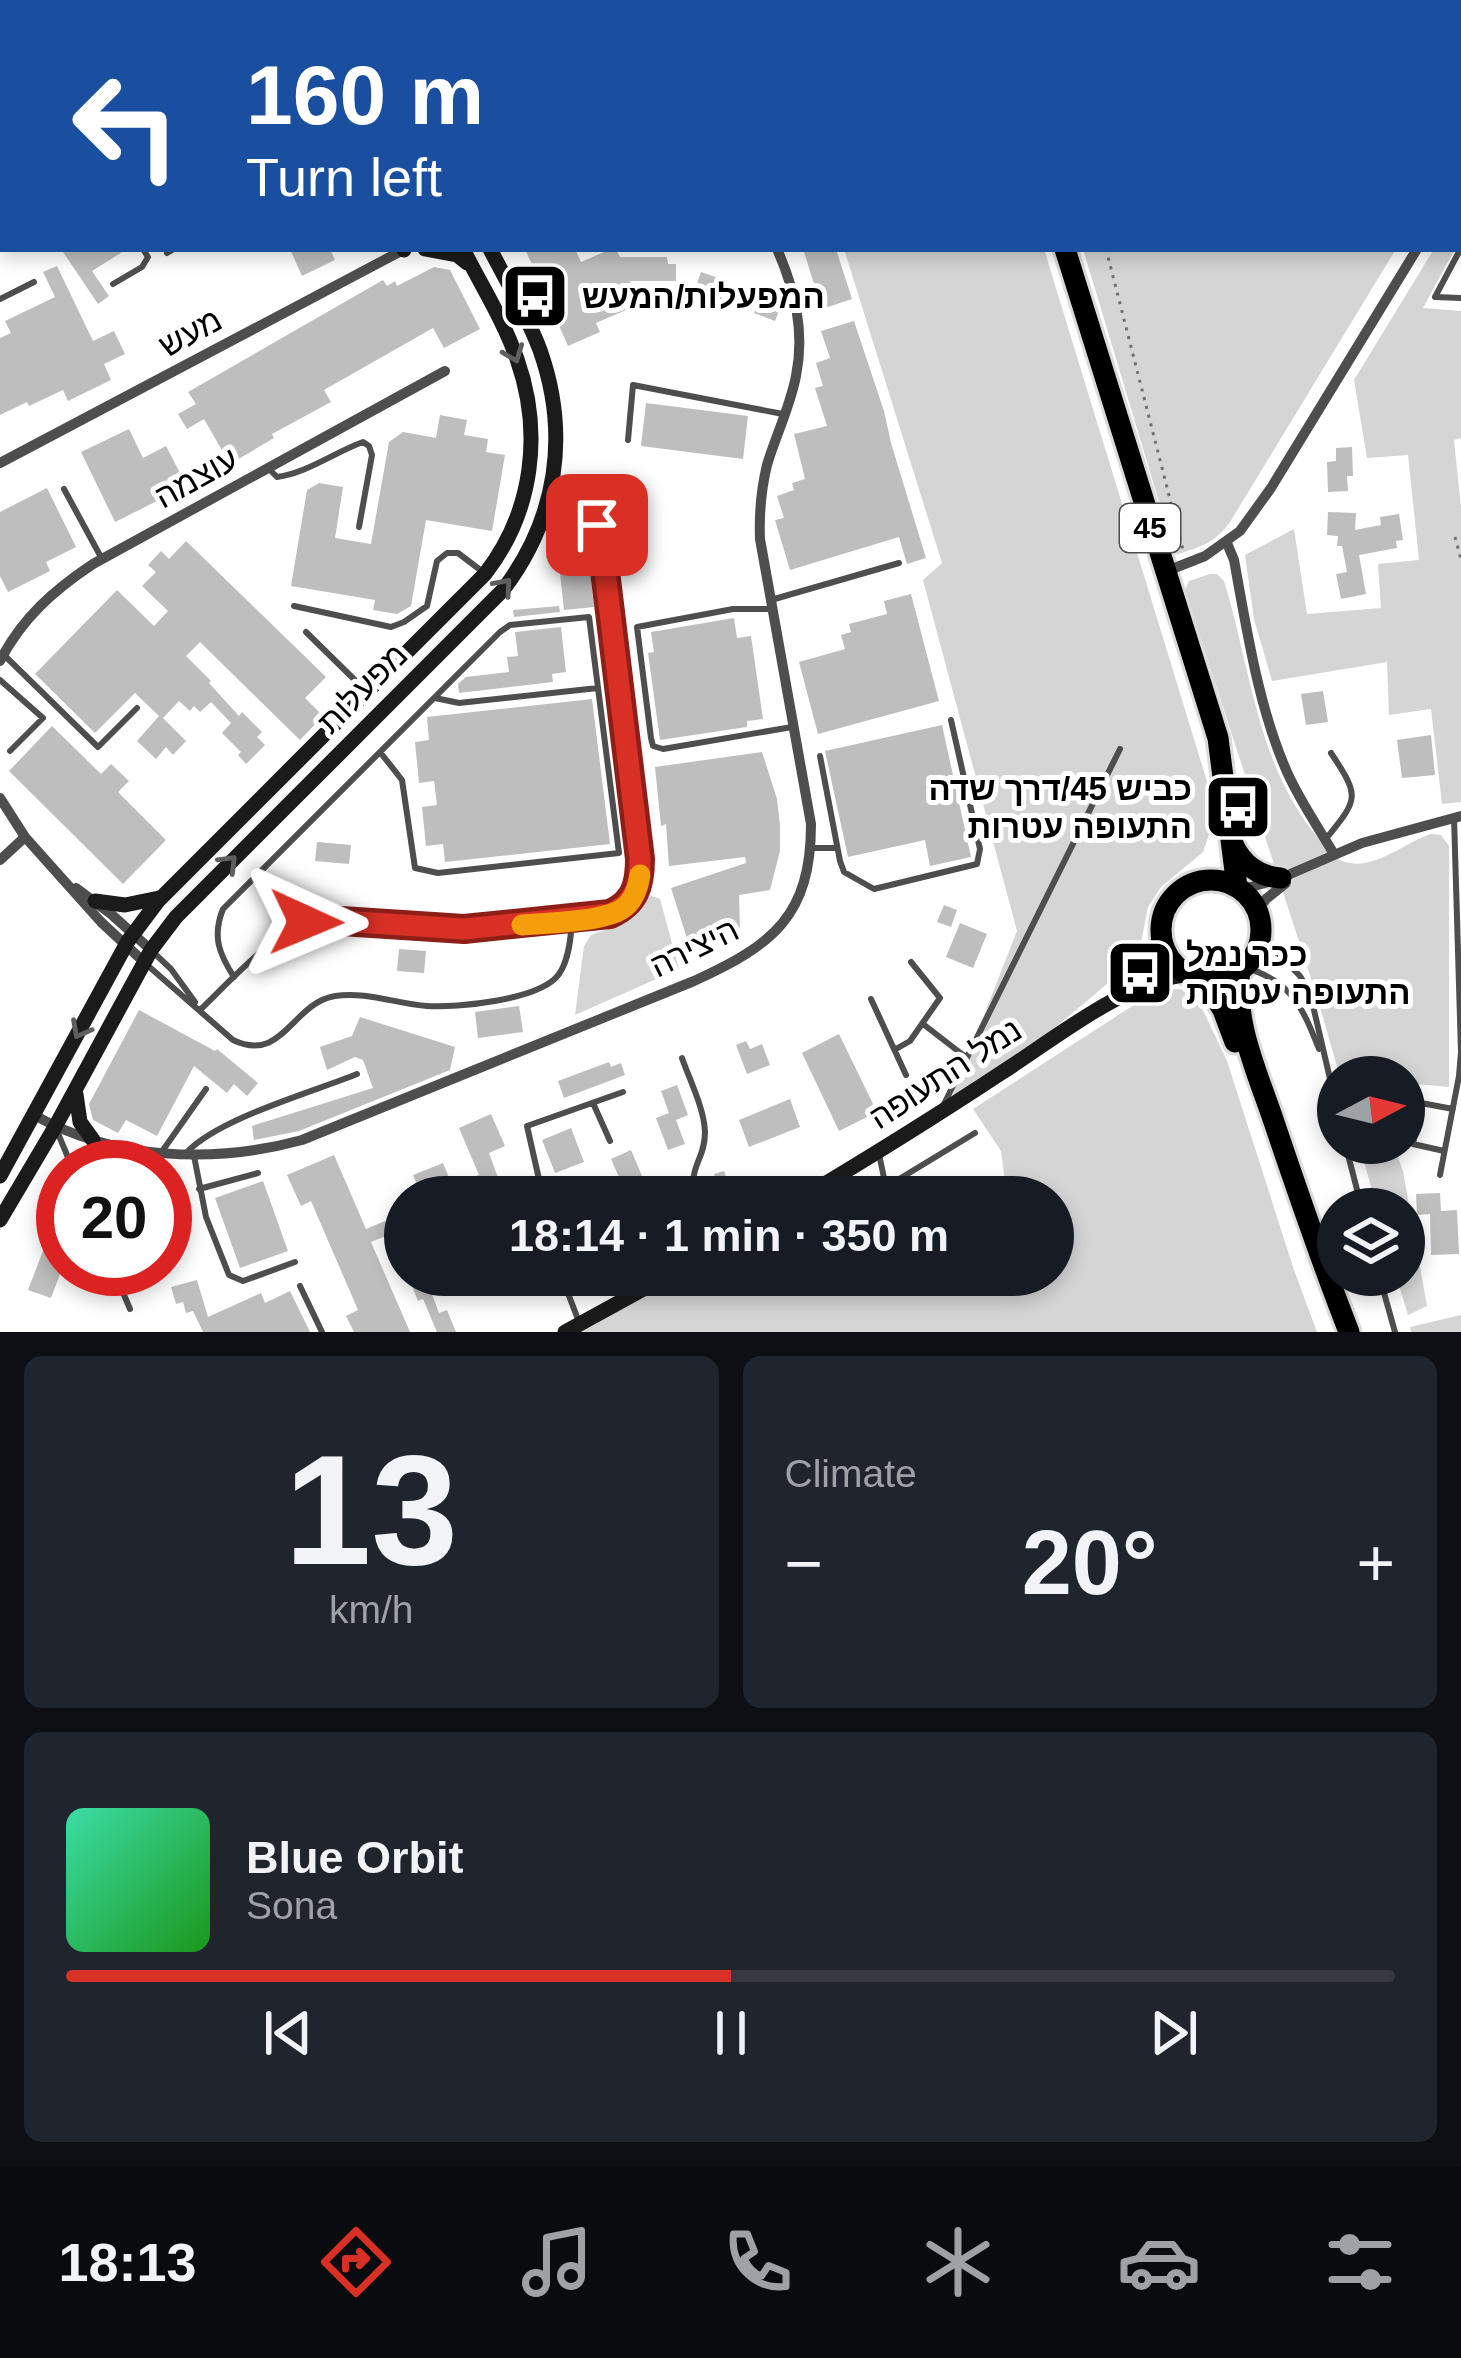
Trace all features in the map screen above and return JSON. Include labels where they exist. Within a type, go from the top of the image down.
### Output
[{"type":"highway","name":"45","points":[[1066,252],[1218,738],[1239,889],[1257,911]]},
{"type":"highway","name":"45","points":[[1162,931],[1174,897],[1185,887],[1206,880],[1221,857],[1228,832]]},
{"type":"highway","points":[[1228,832],[1236,852],[1251,868],[1266,877],[1281,878]]},
{"type":"highway","points":[[1206,880],[1239,889]]},
{"type":"highway","points":[[1196,976],[1222,978],[1242,968],[1255,952],[1260,935],[1257,911]]},
{"type":"highway","points":[[1162,931],[1170,957],[1216,998],[1229,1024],[1335,1332]]},
{"type":"highway","points":[[1242,968],[1238,1000],[1257,1073],[1349,1332]]},
{"type":"street","name":"מעש","points":[[0,463],[398,252]]},
{"type":"street","points":[[440,252],[457,255],[471,265]]},
{"type":"street","name":"מפעלות","points":[[0,1176],[130,939],[162,897],[485,574],[507,543],[529,476],[526,388],[518,361],[464,252]]},
{"type":"street","name":"מפעלות","points":[[0,1220],[148,956],[193,899],[503,590],[534,542],[555,465],[553,407],[533,333],[492,252]]},
{"type":"street","name":"היצירה","points":[[192,1156],[242,1154],[302,1140],[730,964],[754,950],[790,914],[801,893],[811,848],[808,796],[760,539],[759,507],[768,462],[796,379],[800,337],[793,290],[778,252]]},
{"type":"street","points":[[1164,572],[1187,565],[1240,531],[1415,252]]},
{"type":"street","name":"עוצמה","points":[[1,656],[46,598],[102,559],[445,371]]},
{"type":"street","points":[[1227,543],[1274,737],[1301,800],[1334,854]]},
{"type":"street","points":[[0,798],[25,837],[101,922],[130,939]]},
{"type":"street","points":[[1239,889],[1281,878],[1362,843],[1458,817]]},
{"type":"street","points":[[0,860],[25,837]]},
{"type":"street","points":[[1257,911],[1271,894],[1308,867]]},
{"type":"street","points":[[64,879],[95,901],[148,956]]},
{"type":"street","points":[[95,901],[125,905],[162,897]]},
{"type":"street","name":"נמל התעופה","points":[[1119,997],[1150,963],[1162,931]]},
{"type":"street","name":"נמל התעופה","points":[[838,1176],[1119,997],[1147,984],[1196,976]]},
{"type":"street","points":[[76,1088],[80,1123],[93,1140]]},
{"type":"street","name":"היצירה","points":[[34,1115],[93,1140]]},
{"type":"street","points":[[572,1328],[631,1296]]},
{"type":"lane","points":[[113,284],[142,267],[148,257],[144,252]]},
{"type":"lane","points":[[1459,252],[1435,297],[1461,298]]},
{"type":"lane","points":[[0,299],[34,282]]},
{"type":"lane","points":[[628,440],[633,385],[784,414]]},
{"type":"lane","points":[[268,468],[277,476],[288,475],[363,442],[372,455],[359,527]]},
{"type":"lane","points":[[64,489],[102,559]]},
{"type":"lane","points":[[200,1010],[290,929],[306,922],[464,929],[572,920],[624,908],[638,888],[640,859],[601,538],[593,518],[573,500]]},
{"type":"lane","points":[[294,606],[391,627],[427,606],[437,561],[447,553],[458,554],[485,574]]},
{"type":"lane","points":[[795,727],[663,749],[653,746],[638,627],[772,604],[899,563]]},
{"type":"lane","points":[[234,977],[217,940],[223,909],[380,752],[435,698],[500,632],[510,625],[589,617],[619,854],[438,873],[416,868],[401,780],[380,752]]},
{"type":"lane","points":[[307,632],[367,692]]},
{"type":"lane","points":[[1,656],[98,747],[137,708]]},
{"type":"lane","points":[[0,680],[43,718],[10,751]]},
{"type":"lane","points":[[435,698],[459,703],[598,688]]},
{"type":"lane","points":[[820,756],[844,872],[874,889],[976,864],[980,849],[951,720]]},
{"type":"lane","points":[[940,1113],[1120,749]]},
{"type":"lane","points":[[1325,840],[1352,807],[1353,793],[1330,753]]},
{"type":"lane","points":[[1440,1175],[1461,1052],[1458,817]]},
{"type":"lane","points":[[811,848],[837,848]]},
{"type":"lane","points":[[148,956],[233,1040],[256,1047],[274,1041],[313,1004],[338,995],[450,1006],[540,989],[563,968],[572,920]]},
{"type":"lane","points":[[1260,935],[1306,984],[1324,1056]]},
{"type":"lane","points":[[148,956],[182,984],[200,1010]]},
{"type":"lane","points":[[896,1048],[910,1041],[940,998],[911,962]]},
{"type":"lane","points":[[1242,968],[1287,988],[1322,1056]]},
{"type":"lane","points":[[871,999],[906,1075]]},
{"type":"lane","points":[[923,1024],[967,1058]]},
{"type":"lane","points":[[682,1058],[705,1126],[694,1176]]},
{"type":"lane","points":[[192,1151],[198,1140],[229,1124],[356,1074]]},
{"type":"lane","points":[[170,1140],[206,1089]]},
{"type":"lane","points":[[538,1176],[527,1126],[623,1092]]},
{"type":"lane","points":[[593,1103],[610,1141]]},
{"type":"lane","points":[[1445,1151],[1414,1144],[1421,1103],[1453,1109]]},
{"type":"lane","points":[[55,1127],[61,1140]]},
{"type":"lane","points":[[904,1176],[975,1133]]},
{"type":"lane","points":[[878,1152],[883,1176]]},
{"type":"lane","points":[[192,1166],[229,1275],[243,1281],[296,1262]]},
{"type":"lane","points":[[199,1189],[258,1173]]},
{"type":"lane","points":[[300,1286],[322,1332]]},
{"type":"lane","points":[[124,1296],[130,1309]]},
{"type":"lane","points":[[565,1296],[572,1328]]},
{"type":"lane","points":[[1385,1296],[1395,1332]]},
{"type":"path","points":[[1107,252],[1187,565]]},
{"type":"path","points":[[1455,537],[1461,559]]},
{"type":"shaded area","points":[[845,252],[1045,252],[1209,788],[1213,823],[1203,852],[1161,887],[1148,907],[1138,958],[1032,1047],[951,1099],[1017,931],[923,580],[942,563]]},
{"type":"shaded area","points":[[1084,252],[1394,252],[1230,522],[1199,547],[1175,555]]},
{"type":"shaded area","points":[[1432,252],[1453,252],[1423,308],[1461,311],[1461,438],[1454,440],[1461,507],[1461,802],[1442,804],[1431,709],[1389,715],[1387,662],[1272,681],[1254,619],[1245,555],[1294,529],[1307,614],[1381,608],[1378,564],[1419,560],[1408,455],[1367,458],[1354,380]]},
{"type":"shaded area","points":[[1217,574],[1224,581],[1269,748],[1298,810],[1326,849],[1356,864],[1431,834],[1441,835],[1449,846],[1449,1087],[1425,1085],[1425,1056],[1334,1056],[1185,590],[1189,581]]},
{"type":"shaded area","points":[[649,895],[660,899],[679,969],[575,1015],[584,946],[591,935],[631,919]]},
{"type":"shaded area","points":[[1182,989],[1201,1006],[1227,1061],[1317,1332],[578,1332],[644,1296],[1074,1296],[1074,1176],[1004,1176],[1001,1151],[973,1109],[1161,990]]},
{"type":"shaded area","points":[[1365,1164],[1400,1164],[1406,1188],[1371,1188]]},
{"type":"shaded area","points":[[1425,1295],[1427,1306],[1408,1315],[1402,1296]]},
{"type":"shaded area","points":[[1461,1315],[1461,1332],[1411,1332],[1410,1327]]},
{"type":"building","points":[[63,252],[122,252],[92,271],[109,296],[98,304]]},
{"type":"building","points":[[291,252],[331,252],[335,260],[302,276]]},
{"type":"building","points":[[526,252],[576,252],[581,262],[618,252],[620,257],[667,257],[668,264],[676,264],[676,281],[630,281],[640,304],[596,323],[600,332],[568,346]]},
{"type":"building","points":[[804,252],[837,252],[852,299],[822,309]]},
{"type":"building","points":[[57,266],[93,341],[114,331],[125,354],[104,364],[111,380],[68,401],[63,390],[0,415],[0,338],[11,333],[5,321],[55,297],[43,272]]},
{"type":"building","points":[[434,267],[450,270],[480,329],[444,348],[433,328],[324,390],[331,402],[230,464],[204,419],[187,429],[178,414],[196,404],[188,392],[383,280],[387,286],[395,281],[397,286]]},
{"type":"building","points":[[701,272],[727,281],[717,310],[691,301]]},
{"type":"building","points":[[763,292],[783,301],[775,321],[754,313]]},
{"type":"building","points":[[854,321],[926,558],[907,564],[899,537],[790,570],[775,520],[784,518],[777,496],[794,490],[792,483],[805,479],[794,434],[827,426],[815,388],[823,386],[816,363],[830,358],[821,331]]},
{"type":"building","points":[[646,403],[748,416],[743,459],[641,446]]},
{"type":"building","points":[[440,415],[467,420],[464,435],[488,439],[486,452],[505,455],[492,531],[426,520],[411,606],[397,614],[373,610],[375,600],[291,586],[307,490],[319,483],[343,487],[335,538],[371,544],[389,442],[403,432],[436,438]]},
{"type":"building","points":[[129,429],[143,458],[166,446],[182,477],[188,475],[198,494],[175,506],[169,495],[115,522],[81,452]]},
{"type":"building","points":[[1352,447],[1353,476],[1347,476],[1348,491],[1328,492],[1327,462],[1336,461],[1336,448]]},
{"type":"building","points":[[47,488],[76,547],[46,562],[50,571],[8,592],[0,576],[0,512]]},
{"type":"building","points":[[1328,512],[1356,513],[1355,530],[1381,525],[1380,517],[1399,514],[1403,540],[1396,541],[1397,548],[1359,555],[1366,594],[1341,599],[1336,574],[1347,572],[1338,536],[1327,535]]},
{"type":"building","points":[[186,541],[326,677],[305,698],[323,716],[300,740],[200,642],[186,656],[239,716],[242,712],[262,732],[257,737],[265,745],[246,764],[222,733],[231,723],[211,702],[200,712],[194,706],[190,711],[179,701],[163,718],[186,741],[173,755],[166,747],[156,759],[137,741],[159,716],[135,693],[95,733],[35,674],[117,590],[154,626],[168,611],[142,586],[156,572],[148,565],[161,551],[169,559]]},
{"type":"building","points":[[590,570],[594,607],[564,610],[560,573]]},
{"type":"building","points":[[911,594],[939,701],[818,734],[799,662],[845,649],[841,635],[851,632],[849,624],[887,614],[884,601]]},
{"type":"building","points":[[559,606],[560,612],[514,617],[513,610]]},
{"type":"building","points":[[734,618],[737,638],[751,636],[763,719],[747,721],[747,727],[660,740],[648,653],[654,652],[651,632]]},
{"type":"building","points":[[561,627],[566,672],[552,674],[553,682],[459,693],[458,684],[466,677],[509,672],[507,657],[518,656],[515,632]]},
{"type":"building","points":[[1323,691],[1328,722],[1306,725],[1301,694]]},
{"type":"building","points":[[592,699],[610,844],[445,862],[443,844],[426,846],[422,807],[437,805],[434,781],[419,783],[415,742],[429,740],[427,717]]},
{"type":"building","points":[[942,725],[971,857],[930,866],[925,840],[848,857],[825,751]]},
{"type":"building","points":[[52,726],[101,774],[111,764],[129,781],[118,792],[166,840],[123,884],[9,771]]},
{"type":"building","points":[[1431,735],[1435,775],[1402,778],[1397,740]]},
{"type":"building","points":[[762,752],[780,826],[780,851],[770,890],[739,895],[740,928],[690,948],[671,888],[746,863],[745,857],[669,866],[655,767]]},
{"type":"building","points":[[317,842],[351,845],[349,864],[315,861]]},
{"type":"building","points":[[944,905],[957,910],[951,927],[937,922]]},
{"type":"building","points":[[960,923],[987,934],[973,968],[946,957]]},
{"type":"building","points":[[399,949],[426,951],[424,973],[397,971]]},
{"type":"building","points":[[519,1006],[523,1032],[478,1038],[475,1012]]},
{"type":"building","points":[[139,1010],[217,1049],[258,1083],[247,1096],[234,1084],[227,1093],[194,1066],[157,1136],[126,1120],[118,1133],[93,1120],[89,1104]]},
{"type":"building","points":[[360,1017],[455,1047],[450,1070],[299,1131],[254,1140],[252,1126],[373,1088],[363,1060],[355,1057],[327,1070],[320,1047],[352,1036]]},
{"type":"building","points":[[839,1034],[877,1112],[839,1131],[802,1053]]},
{"type":"building","points":[[746,1041],[750,1049],[762,1044],[770,1065],[747,1074],[736,1045]]},
{"type":"building","points":[[609,1062],[611,1067],[621,1063],[625,1075],[564,1098],[558,1081]]},
{"type":"building","points":[[677,1085],[688,1115],[676,1120],[685,1144],[668,1150],[656,1118],[669,1113],[661,1091]]},
{"type":"building","points":[[790,1099],[800,1127],[749,1147],[739,1120]]},
{"type":"building","points":[[491,1114],[505,1146],[489,1153],[497,1176],[475,1176],[479,1175],[459,1128]]},
{"type":"building","points":[[571,1128],[584,1162],[555,1173],[542,1140]]},
{"type":"building","points":[[631,1150],[642,1176],[618,1176],[611,1159]]},
{"type":"building","points":[[334,1155],[366,1229],[384,1221],[384,1237],[371,1242],[384,1272],[384,1296],[394,1296],[410,1332],[354,1332],[346,1316],[358,1310],[311,1201],[301,1206],[287,1175]]},
{"type":"building","points":[[443,1163],[448,1176],[413,1176]]},
{"type":"building","points":[[263,1181],[288,1251],[240,1268],[215,1198]]},
{"type":"building","points":[[1440,1193],[1441,1211],[1457,1210],[1459,1254],[1431,1255],[1425,1194]]},
{"type":"building","points":[[36,1269],[36,1293],[28,1290]]},
{"type":"building","points":[[197,1280],[208,1317],[261,1293],[265,1303],[290,1291],[310,1332],[203,1332],[193,1311],[186,1313],[183,1302],[176,1304],[174,1296],[192,1296],[192,1281]]},
{"type":"building","points":[[416,1296],[433,1296],[439,1313],[447,1310],[456,1332],[437,1332],[423,1299],[418,1301]]},
{"type":"slow traffic","points":[[522,925],[610,914],[630,902],[640,875]]},
{"type":"place","name":"המפעלות/המעש","points":[[535,296]]},
{"type":"place","name":"כביש 45/דרך שדה התעופה עטרות","points":[[1238,807]]},
{"type":"place","name":"ככר נמל התעופה עטרות","points":[[1140,973]]},
{"type":"route","points":[[306,922],[464,929],[610,914],[630,902],[638,888],[640,859],[597,525]]}]
